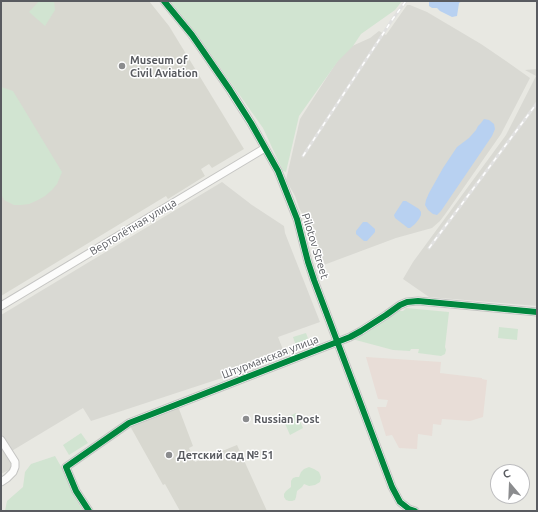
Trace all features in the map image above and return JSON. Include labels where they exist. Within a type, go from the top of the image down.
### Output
[{"type":"street","name":"Pilotov Street","points":[[164,1],[192,35],[226,84],[251,123],[278,171],[297,219],[308,262],[393,491],[404,506],[415,511]]},
{"type":"street","name":"Вертолётная улица","points":[[1,306],[265,148]]},
{"type":"street","name":"Штурманская улица","points":[[89,511],[76,491],[66,467],[129,423],[337,342],[361,331],[400,305],[412,301],[537,312]]},
{"type":"street","points":[[1,440],[15,462],[13,472],[1,482]]},
{"type":"shaded area","points":[[1,1],[149,1],[169,26],[244,149],[212,168],[209,164],[201,169],[205,176],[168,199],[166,196],[1,296]]},
{"type":"shaded area","points":[[407,5],[427,12],[481,44],[530,78],[501,134],[440,221],[432,228],[396,238],[321,266],[312,233],[315,229],[312,226],[310,227],[286,180],[300,119],[338,60],[350,47],[370,38],[379,31],[386,35]]},
{"type":"shaded area","points":[[537,69],[537,306],[429,297],[403,279],[413,262],[506,135],[536,76],[525,70]]},
{"type":"shaded area","points":[[222,182],[252,205],[284,226],[285,233],[320,322],[278,337],[286,357],[91,421],[83,408],[10,452],[1,438],[1,315]]},
{"type":"shaded area","points":[[366,357],[441,362],[440,373],[482,378],[487,380],[483,417],[470,421],[442,419],[441,425],[433,424],[432,436],[418,434],[417,449],[399,448],[392,435],[386,436],[377,407],[386,407],[388,400],[378,399]]},
{"type":"shaded area","name":"Детский сад № 51","points":[[176,407],[179,409],[193,446],[189,448],[195,462],[237,445],[267,511],[180,511],[165,484],[163,485],[130,426]]},
{"type":"shaded area","points":[[1,445],[15,467],[1,474]]},
{"type":"green space","points":[[39,1],[54,1],[55,10],[45,26],[29,12]]},
{"type":"green space","points":[[170,1],[402,1],[395,10],[361,34],[353,46],[338,61],[299,116],[286,172],[283,171],[263,128],[195,32]]},
{"type":"green space","points":[[1,87],[13,91],[62,172],[57,184],[52,190],[45,196],[29,204],[14,205],[4,200],[1,194]]},
{"type":"green space","points":[[406,308],[449,312],[445,354],[441,356],[418,353],[419,349],[411,349],[410,351],[393,350],[352,339],[399,311],[403,311]]},
{"type":"green space","points":[[499,327],[518,329],[517,340],[498,338]]},
{"type":"green space","points":[[306,333],[309,341],[296,346],[293,337]]},
{"type":"green space","points":[[296,413],[303,428],[290,435],[283,419]]},
{"type":"green space","points":[[81,433],[88,443],[69,455],[63,445]]},
{"type":"green space","points":[[55,456],[67,477],[74,496],[83,511],[5,511],[7,501],[23,487],[25,472],[31,464]]},
{"type":"green space","points":[[309,467],[319,472],[321,477],[320,482],[309,486],[304,484],[297,491],[295,500],[286,500],[284,494],[291,487],[291,481],[293,478],[299,477],[304,469]]},
{"type":"water","points":[[427,1],[462,1],[459,3],[457,16],[452,17],[437,8],[432,8],[429,6],[429,2]]},
{"type":"water","points":[[484,119],[489,120],[494,124],[495,129],[492,136],[441,211],[437,215],[433,214],[425,205],[429,193],[457,147],[469,138]]},
{"type":"water","points":[[403,201],[406,201],[419,209],[421,212],[419,219],[410,228],[395,218],[394,215]]},
{"type":"water","points":[[363,222],[367,222],[375,229],[375,232],[367,241],[364,241],[356,234],[356,231]]},
{"type":"railway","points":[[392,20],[406,1]]},
{"type":"railway","points":[[303,156],[394,17]]},
{"type":"railway","points":[[429,248],[537,103]]},
{"type":"cycle path","points":[[164,1],[192,35],[230,90],[251,123],[278,171],[297,219],[314,280],[392,487],[400,502],[409,509],[415,511]]},
{"type":"cycle path","points":[[89,511],[76,491],[66,467],[129,423],[350,337],[407,302],[418,301],[537,312]]},
{"type":"place","name":"Museum of Civil Aviation","points":[[122,66]]},
{"type":"place","name":"Russian Post","points":[[246,419]]},
{"type":"place","name":"Детский сад № 51","points":[[169,455]]}]
